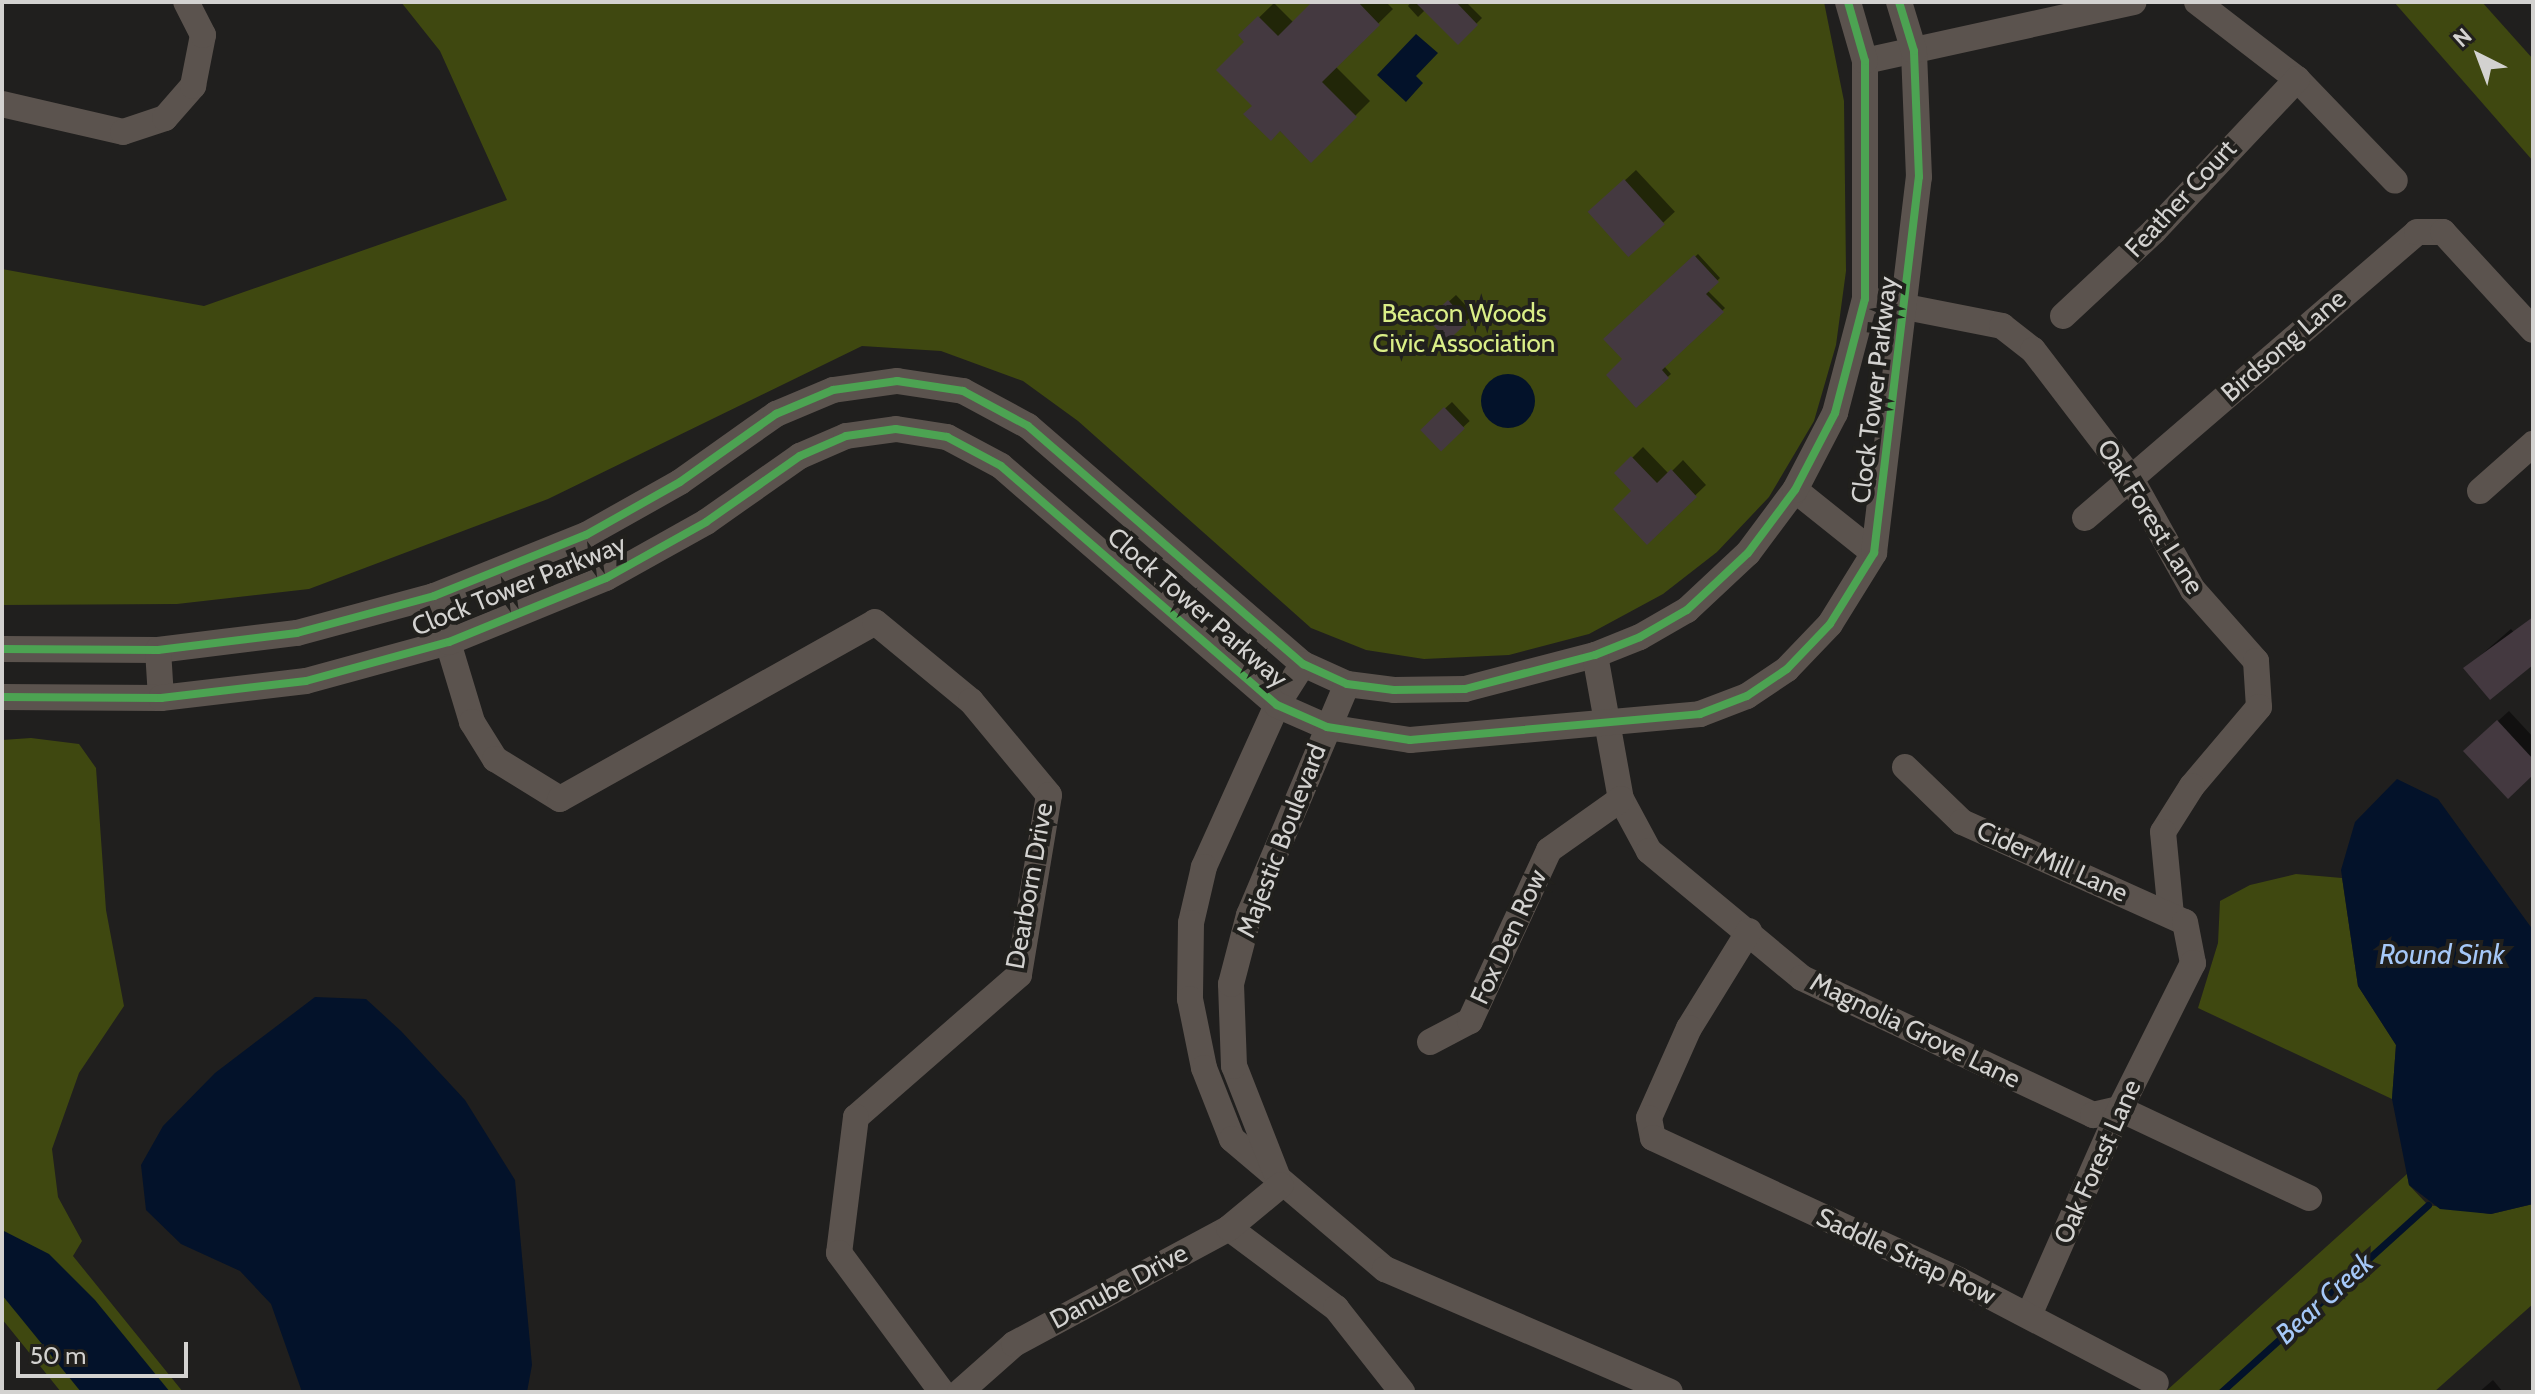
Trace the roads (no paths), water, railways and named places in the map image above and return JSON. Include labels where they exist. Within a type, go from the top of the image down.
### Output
[{"type":"street","points":[[2,104],[123,132],[165,118],[193,86],[203,35],[186,2]]},
{"type":"street","name":"Clock Tower Parkway","points":[[2,649],[158,650],[297,633],[434,596],[586,535],[680,482],[776,414],[833,390],[897,381],[963,391],[1028,426],[1303,664],[1347,684],[1394,690],[1465,689],[1595,655],[1687,610],[1748,553],[1795,490],[1835,413],[1865,299],[1865,61],[1848,2]]},
{"type":"street","name":"Clock Tower Parkway","points":[[2,697],[161,698],[306,681],[449,642],[606,578],[706,522],[800,456],[846,436],[896,429],[947,437],[1001,466],[1277,705],[1327,727],[1410,740],[1611,725],[1700,714],[1757,690],[1787,669],[1830,624],[1874,553],[1906,307],[1919,177],[1914,51],[1899,2]]},
{"type":"street","points":[[1865,61],[2134,2]]},
{"type":"street","points":[[2197,2],[2297,79],[2395,181]]},
{"type":"street","name":"Feather Court","points":[[2063,316],[2154,231],[2297,79]]},
{"type":"street","name":"Birdsong Lane","points":[[2085,518],[2417,232],[2443,232],[2533,330]]},
{"type":"street","name":"Oak Forest Lane","points":[[1865,299],[2002,326],[2033,350],[2130,477],[2193,590],[2256,661],[2259,707],[2192,786],[2163,832],[2171,915],[2185,922],[2193,963],[2120,1109],[2029,1315]]},
{"type":"street","points":[[2480,491],[2533,444]]},
{"type":"street","points":[[1795,490],[1874,553]]},
{"type":"street","name":"Dearborn Drive","points":[[434,596],[472,722],[495,759],[560,799],[875,622],[971,701],[1049,795],[1019,975],[856,1117],[839,1253],[942,1392]]},
{"type":"street","points":[[158,650],[161,698]]},
{"type":"street","name":"Magnolia Grove Lane","points":[[1595,655],[1611,725],[1621,799],[1649,851],[1802,978],[2093,1115],[2120,1109],[2309,1198]]},
{"type":"street","name":"Majestic Boulevard","points":[[1303,664],[1277,705],[1204,867],[1191,923],[1190,999],[1204,1068],[1232,1139],[1281,1185],[1385,1269],[1670,1392]]},
{"type":"street","name":"Majestic Boulevard","points":[[1281,1185],[1234,1066],[1231,984],[1249,915],[1347,684]]},
{"type":"street","name":"Cider Mill Lane","points":[[1905,767],[1962,822],[2171,915]]},
{"type":"street","name":"Fox Den Row","points":[[1430,1042],[1470,1021],[1549,850],[1621,799]]},
{"type":"street","name":"Saddle Strap Row","points":[[1749,931],[1689,1028],[1649,1118],[1653,1138],[2029,1315],[2156,1383]]},
{"type":"street","name":"Danube Drive","points":[[960,1392],[1014,1344],[1229,1228],[1281,1185]]},
{"type":"street","points":[[1229,1228],[1336,1308],[1402,1392]]},
{"type":"water","points":[[1416,34],[1438,53],[1416,76],[1423,83],[1406,102],[1377,75]]},
{"type":"water","points":[[1508,374],[1527,382],[1535,401],[1527,420],[1508,428],[1489,420],[1481,401],[1489,382]]},
{"type":"water","name":"Round Sink","points":[[2397,779],[2438,799],[2533,930],[2533,1204],[2491,1214],[2440,1209],[2409,1185],[2392,1099],[2396,1045],[2358,986],[2341,870],[2355,822]]},
{"type":"water","points":[[315,997],[366,999],[401,1031],[465,1100],[515,1180],[532,1365],[527,1392],[302,1392],[271,1304],[240,1271],[181,1244],[146,1210],[141,1165],[163,1126],[215,1073]]},
{"type":"water","points":[[2,1230],[49,1254],[95,1300],[170,1392],[81,1392],[2,1295]]},
{"type":"waterway","name":"Bear Creek","points":[[2221,1392],[2428,1205]]},
{"type":"park label","name":"Beacon Woods Civic Association","points":[[1464,329]]}]
